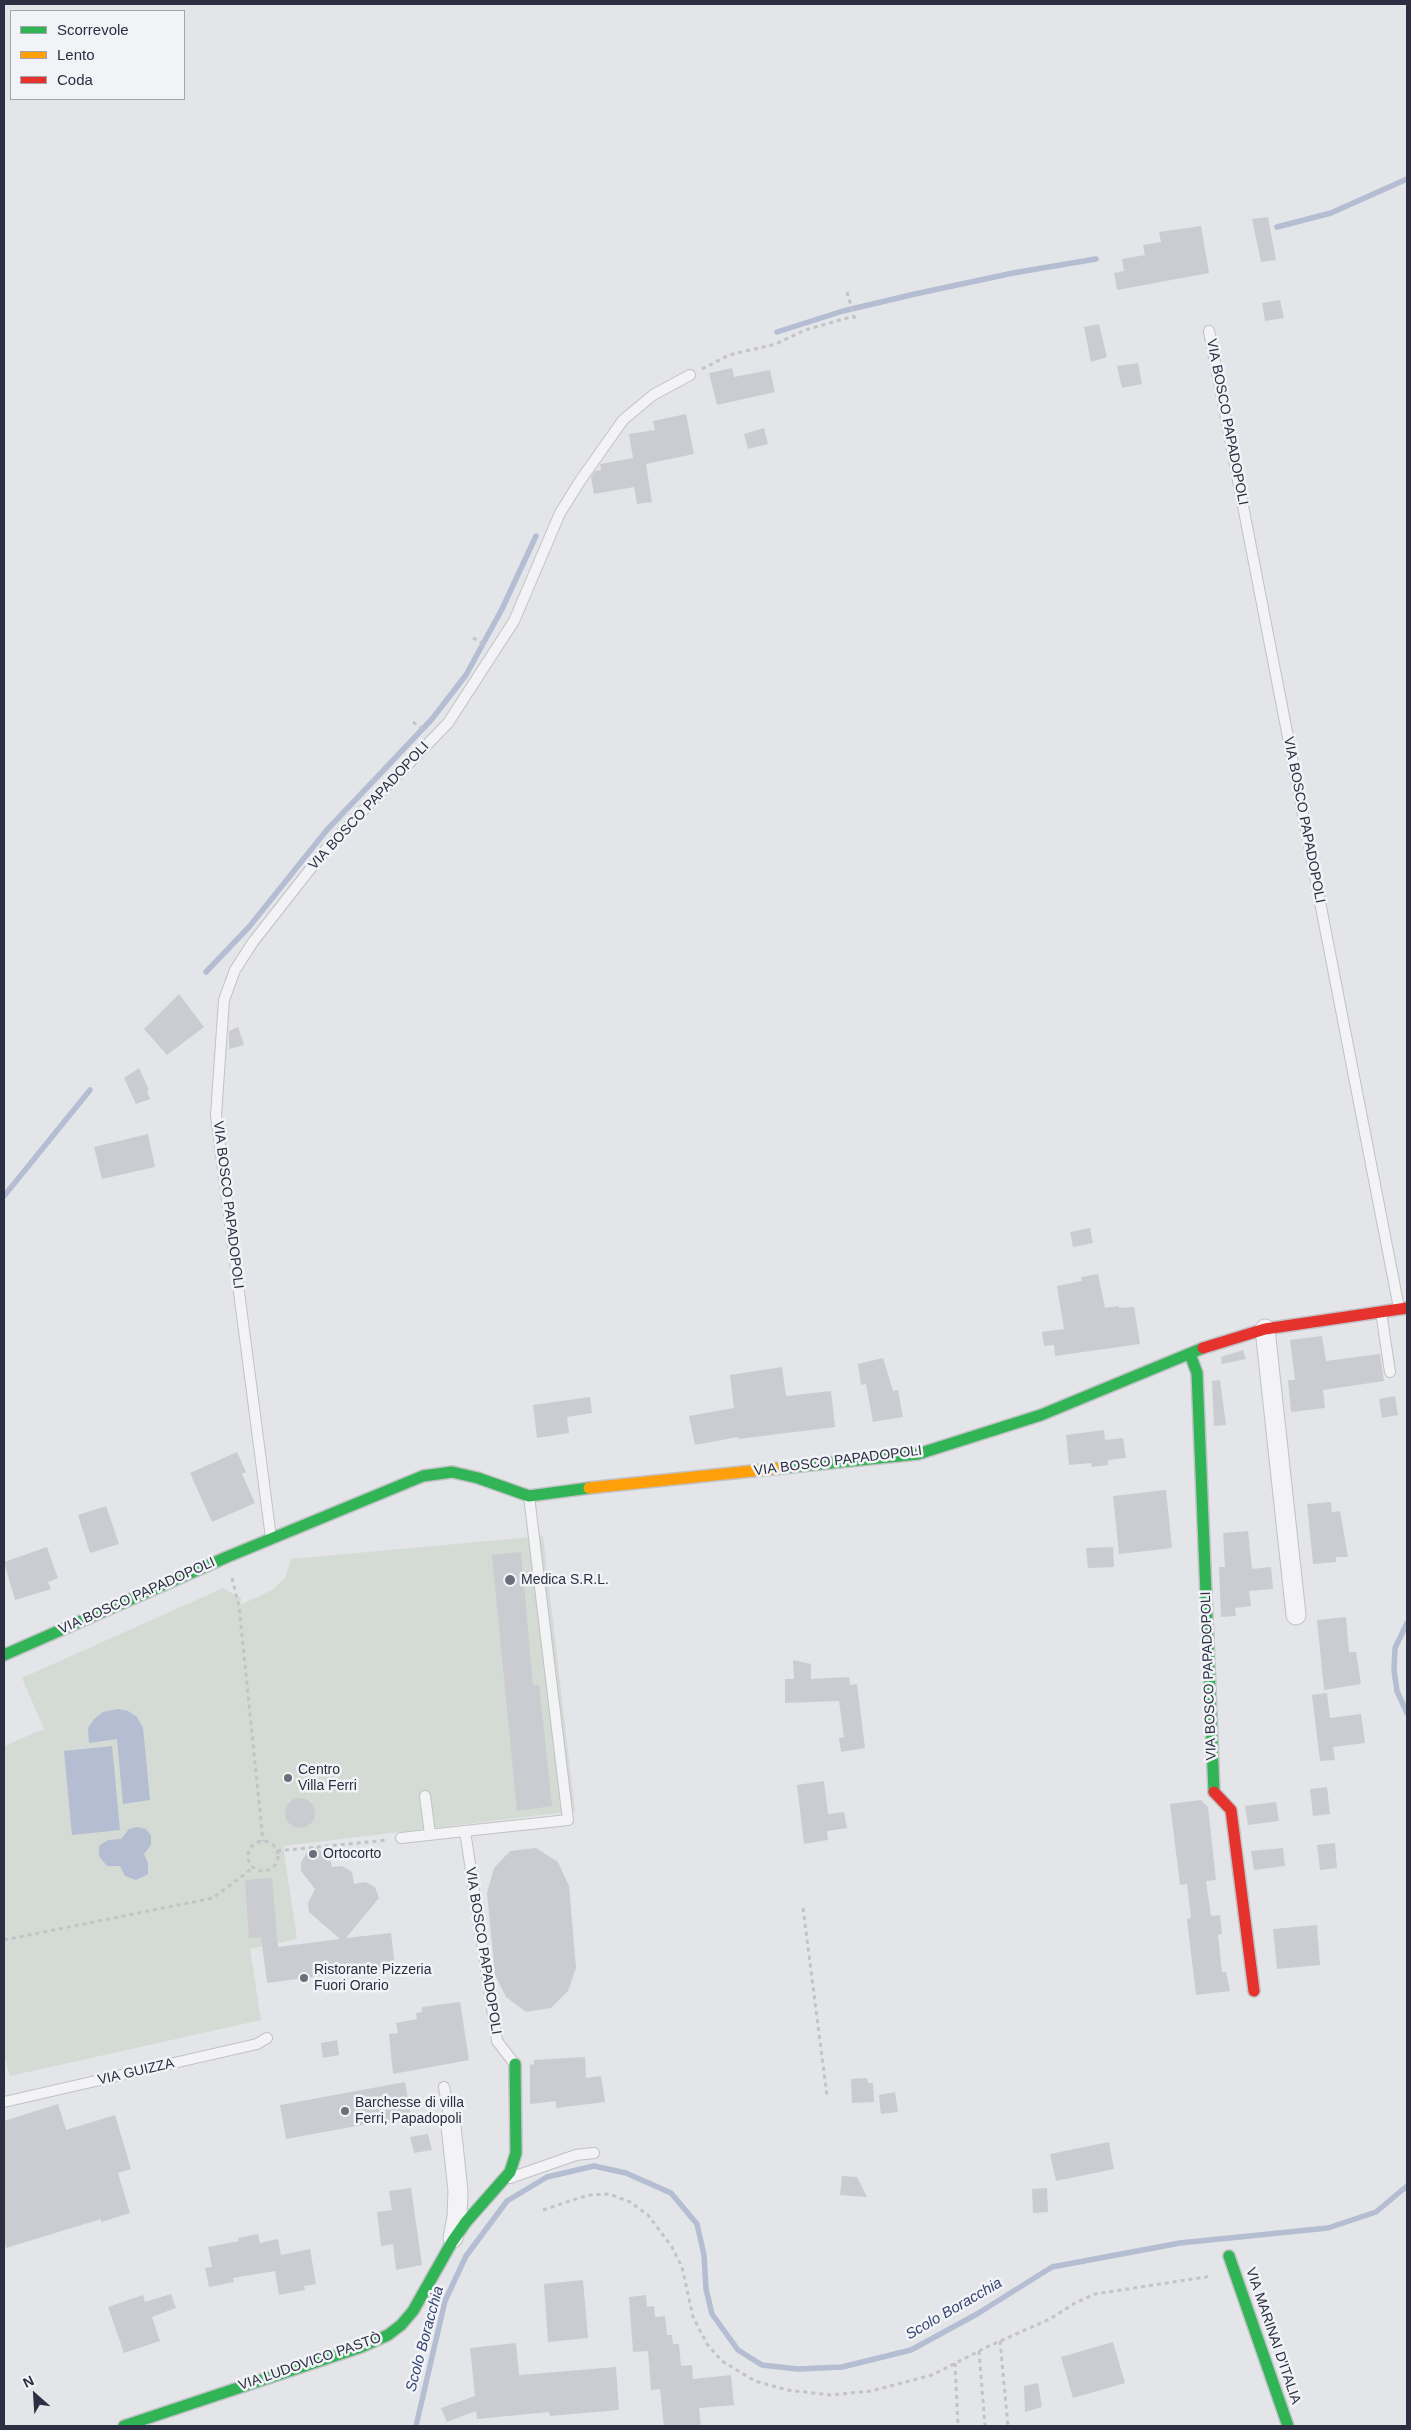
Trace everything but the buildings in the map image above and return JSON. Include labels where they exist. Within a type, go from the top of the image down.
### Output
[{"type":"street","name":"VIA BOSCO PAPADOPOLI","points":[[4,1656],[227,1557],[423,1476],[452,1472],[478,1478],[529,1496],[630,1483],[918,1454],[1041,1415],[1236,1336],[1265,1329],[1403,1308]]},
{"type":"street","points":[[1265,1329],[1296,1615]]},
{"type":"street","name":"VIA BOSCO PAPADOPOLI","points":[[1190,1354],[1197,1373],[1213,1791],[1231,1810],[1254,1991]]},
{"type":"street","name":"VIA LUDOVICO PASTÒ","points":[[124,2426],[361,2347],[388,2335],[401,2325],[413,2311],[452,2242],[466,2222],[510,2172],[516,2153],[515,2064]]},
{"type":"street","name":"VIA LUDOVICO PASTÒ","points":[[451,2126],[458,2191],[457,2217],[452,2242]]},
{"type":"street","name":"VIA MARINAI D'ITALIA","points":[[1229,2256],[1288,2426]]},
{"type":"lane","name":"VIA BOSCO PAPADOPOLI","points":[[1209,331],[1403,1308]]},
{"type":"lane","name":"VIA BOSCO PAPADOPOLI","points":[[271,1539],[216,1114],[224,1000],[235,970],[252,942],[326,849],[448,722],[514,621],[560,513],[623,420],[653,395],[690,375]]},
{"type":"lane","points":[[1381,1311],[1390,1372]]},
{"type":"lane","points":[[401,1838],[568,1820],[529,1496]]},
{"type":"lane","points":[[425,1796],[430,1834]]},
{"type":"lane","name":"VIA BOSCO PAPADOPOLI","points":[[465,1831],[497,2041],[515,2064]]},
{"type":"lane","name":"VIA GUIZZA","points":[[4,2102],[257,2044],[267,2038]]},
{"type":"lane","points":[[444,2087],[451,2126]]},
{"type":"lane","points":[[502,2181],[576,2155],[594,2153]]},
{"type":"path","points":[[847,292],[856,323]]},
{"type":"path","points":[[690,375],[729,356],[776,344],[805,330],[854,316]]},
{"type":"path","points":[[473,638],[478,641]]},
{"type":"path","points":[[412,722],[419,726]]},
{"type":"path","points":[[227,1557],[239,1606],[264,1841]]},
{"type":"path","points":[[277,1851],[401,1838]]},
{"type":"path","points":[[264,1841],[270,1842],[277,1851],[277,1859],[271,1868],[262,1870],[254,1868],[250,1863],[249,1851],[253,1845],[264,1841]]},
{"type":"path","points":[[4,1940],[213,1898],[254,1868]]},
{"type":"path","points":[[803,1908],[826,2096]]},
{"type":"path","points":[[544,2210],[588,2195],[609,2194],[630,2202],[648,2215],[672,2247],[682,2267],[694,2317],[707,2344],[722,2361],[755,2381],[787,2390],[830,2394],[871,2391],[932,2375],[978,2351],[1050,2319],[1095,2294],[1213,2276]]},
{"type":"path","points":[[1000,2342],[1008,2426]]},
{"type":"path","points":[[978,2351],[985,2426]]},
{"type":"path","points":[[955,2363],[958,2426]]},
{"type":"shaded area","name":"Centro Villa Ferri","points":[[543,1536],[575,1811],[283,1846],[297,1939],[250,1949],[261,2020],[10,2076],[4,2055],[4,1746],[44,1729],[22,1678],[223,1588],[241,1598],[240,1605],[272,1590],[285,1578],[291,1559]]},
{"type":"water","points":[[118,1709],[128,1711],[137,1717],[143,1728],[150,1800],[123,1804],[117,1739],[89,1743],[88,1728],[94,1719],[103,1712]]},
{"type":"water","points":[[112,1746],[120,1830],[72,1835],[64,1751]]},
{"type":"water","points":[[137,1827],[146,1829],[151,1836],[151,1845],[144,1854],[148,1863],[148,1874],[136,1880],[125,1876],[120,1866],[107,1866],[99,1856],[99,1846],[108,1840],[121,1839],[129,1829]]},
{"type":"waterway","points":[[1277,227],[1331,213],[1407,179]]},
{"type":"waterway","points":[[777,332],[843,311],[915,294],[1013,273],[1096,259]]},
{"type":"waterway","points":[[206,972],[249,927],[326,831],[432,719],[466,675],[502,609],[536,536]]},
{"type":"waterway","points":[[4,1196],[90,1090]]},
{"type":"waterway","name":"Scolo Boracchia","points":[[1407,1623],[1395,1648],[1394,1670],[1397,1691],[1407,1713]]},
{"type":"waterway","name":"Scolo Boracchia","points":[[416,2426],[445,2301],[466,2256],[507,2201],[547,2177],[594,2166],[626,2173],[671,2193],[697,2224],[704,2255],[706,2289],[712,2314],[738,2350],[762,2365],[798,2369],[842,2367],[911,2350],[977,2314],[1052,2267],[1180,2243],[1328,2228],[1376,2212],[1407,2186]]},
{"type":"traffic: fast","points":[[781,1468],[918,1454],[1041,1415],[1203,1348]]},
{"type":"traffic: fast","points":[[1190,1354],[1197,1373],[1214,1792]]},
{"type":"traffic: fast","points":[[4,1655],[227,1557],[423,1476],[452,1472],[478,1478],[529,1496],[589,1488]]},
{"type":"traffic: fast","points":[[124,2426],[361,2347],[388,2335],[401,2325],[413,2311],[452,2242],[466,2222],[510,2172],[516,2153],[515,2064]]},
{"type":"traffic: fast","points":[[1229,2256],[1288,2426]]},
{"type":"traffic: slow","points":[[589,1488],[781,1468]]},
{"type":"traffic: jam","points":[[1203,1348],[1265,1329],[1407,1308]]},
{"type":"traffic: jam","points":[[1214,1792],[1231,1810],[1254,1991]]},
{"type":"place","name":"Medica S.R.L.","points":[[510,1580]]},
{"type":"place","name":"Centro Villa Ferri","points":[[288,1778]]},
{"type":"place","name":"Ortocorto","points":[[313,1854]]},
{"type":"place","name":"Ristorante Pizzeria Fuori Orario","points":[[304,1978]]},
{"type":"place","name":"Barchesse di villa Ferri, Papadopoli","points":[[345,2111]]}]
